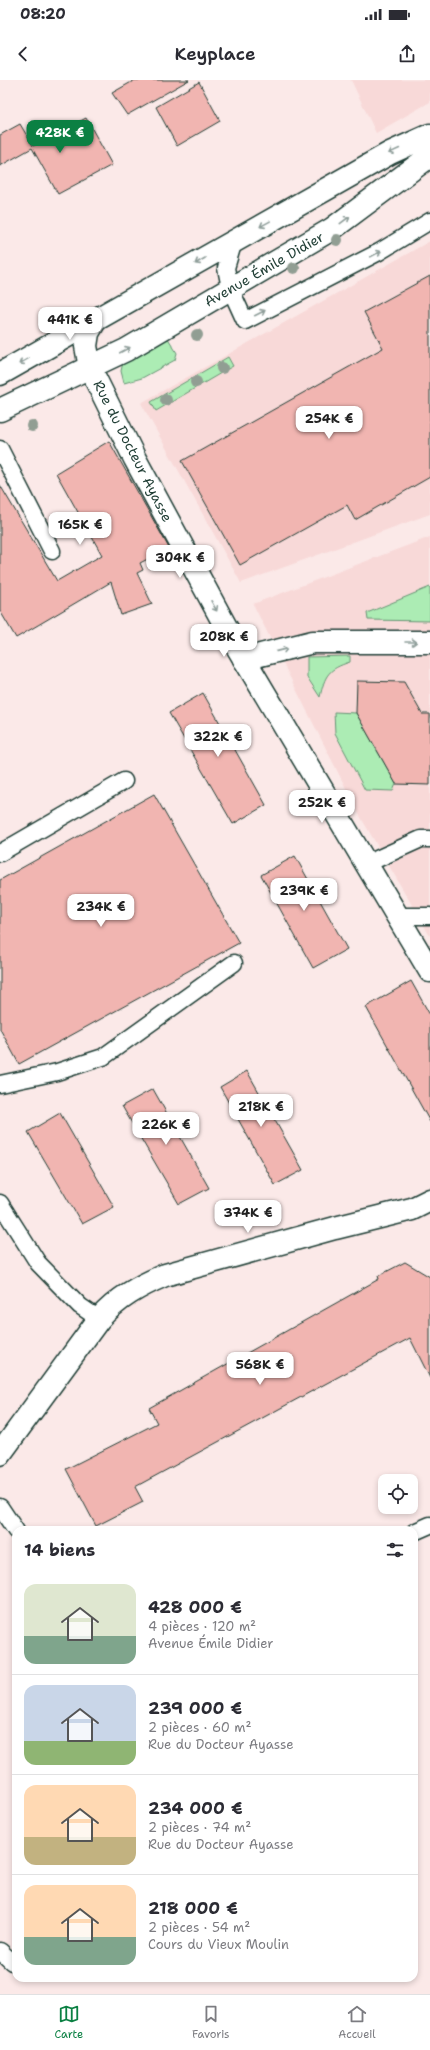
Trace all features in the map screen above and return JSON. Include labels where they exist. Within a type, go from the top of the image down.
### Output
[{"type":"street","points":[[0,374],[390,153],[430,136]]},
{"type":"street","name":"Avenue Émile Didier","points":[[0,410],[126,350],[332,229],[430,156]]},
{"type":"street","name":"Rue du Docteur Ayasse","points":[[95,321],[88,333],[86,346],[90,368],[135,459],[201,583],[244,659],[430,971]]},
{"type":"street","points":[[244,659],[313,642],[430,642]]},
{"type":"street","points":[[0,1454],[99,1320],[113,1304],[132,1291],[165,1275],[412,1208],[430,1200]]},
{"type":"lane","points":[[234,241],[226,268],[230,288],[245,321],[380,252],[430,222]]},
{"type":"lane","points":[[0,449],[52,551]]},
{"type":"lane","points":[[0,853],[124,781]]},
{"type":"lane","points":[[366,864],[422,839],[430,839]]},
{"type":"lane","points":[[397,916],[430,916]]},
{"type":"lane","points":[[0,1084],[57,1072],[104,1057],[234,963]]},
{"type":"lane","points":[[0,1204],[38,1263],[80,1306],[99,1320]]},
{"type":"lane","points":[[0,1507],[13,1526]]},
{"type":"lane","points":[[418,1530],[430,1524]]},
{"type":"lane","points":[[0,1951],[12,1962]]},
{"type":"shaded area","points":[[351,80],[430,80],[430,102],[376,133]]},
{"type":"shaded area","points":[[430,241],[430,514],[241,583],[141,403]]},
{"type":"shaded area","points":[[430,537],[430,936],[360,816],[253,604]]},
{"type":"green space","points":[[166,335],[177,353],[175,360],[142,378],[124,383],[121,371],[123,362]]},
{"type":"green space","points":[[228,357],[233,366],[156,411],[151,402]]},
{"type":"green space","points":[[430,587],[430,621],[368,620],[367,613]]},
{"type":"green space","points":[[350,656],[350,662],[332,670],[326,678],[320,697],[307,677],[307,657]]},
{"type":"green space","points":[[334,712],[356,713],[396,784],[393,791],[365,790],[335,733]]},
{"type":"building","points":[[135,80],[189,80],[127,115],[112,93]]},
{"type":"building","points":[[199,82],[220,121],[177,146],[156,107]]},
{"type":"building","points":[[86,118],[112,165],[58,194],[32,148],[0,166],[0,135],[20,124],[33,146]]},
{"type":"building","points":[[430,276],[430,477],[355,520],[347,505],[240,565],[182,461],[383,348],[364,312]]},
{"type":"building","points":[[109,441],[169,548],[140,563],[143,570],[137,573],[152,604],[121,615],[111,582],[16,638],[0,611],[0,485],[57,581],[102,555],[56,473]]},
{"type":"building","points":[[357,681],[404,682],[422,714],[430,714],[430,785],[396,784],[356,713]]},
{"type":"building","points":[[203,693],[266,805],[233,824],[169,713]]},
{"type":"building","points":[[154,794],[239,943],[19,1064],[0,1029],[0,880]]},
{"type":"building","points":[[295,856],[347,949],[313,968],[261,875]]},
{"type":"building","points":[[411,981],[430,1015],[430,1122],[366,1007]]},
{"type":"building","points":[[247,1071],[303,1170],[275,1185],[220,1087]]},
{"type":"building","points":[[153,1089],[209,1188],[179,1204],[122,1106]]},
{"type":"building","points":[[60,1113],[114,1207],[82,1224],[28,1132]]},
{"type":"building","points":[[405,1262],[430,1277],[430,1378],[410,1338],[135,1487],[143,1502],[96,1526],[66,1469],[157,1423],[149,1408],[379,1279],[378,1276]]}]
